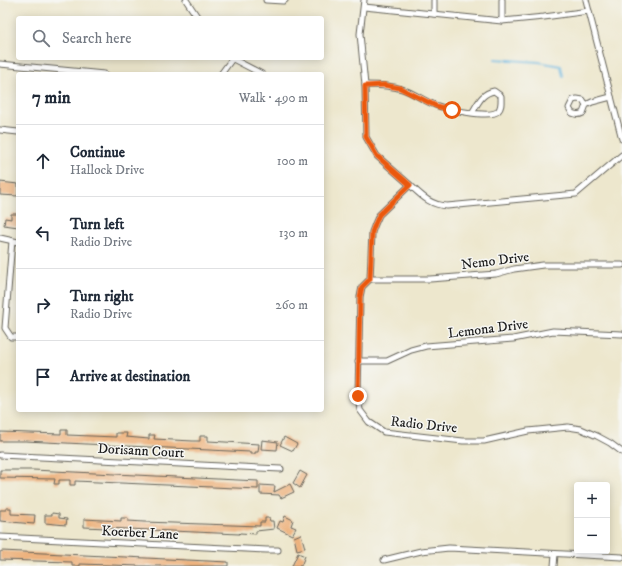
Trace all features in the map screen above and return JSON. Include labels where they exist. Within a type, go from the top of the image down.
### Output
[{"type":"street","points":[[186,0],[197,16]]},
{"type":"street","points":[[266,0],[284,0]]},
{"type":"street","points":[[364,0],[360,34],[365,86],[366,137],[377,156],[428,201],[437,205],[447,206],[576,194],[622,155]]},
{"type":"street","points":[[434,0],[434,14]]},
{"type":"street","points":[[502,0],[502,21]]},
{"type":"street","points":[[586,0],[622,139]]},
{"type":"street","points":[[364,7],[502,21],[589,11]]},
{"type":"street","points":[[222,72],[231,60]]},
{"type":"street","points":[[236,60],[258,72]]},
{"type":"street","points":[[0,64],[83,72]]},
{"type":"street","points":[[365,86],[384,85],[400,88],[436,106],[480,115],[491,115],[498,112],[502,105],[501,96],[494,91],[489,92],[481,97],[472,113]]},
{"type":"street","points":[[586,105],[611,97]]},
{"type":"street","points":[[0,130],[16,132]]},
{"type":"street","name":"Radio Drive","points":[[410,185],[379,215],[372,232],[370,279],[362,287],[360,297],[358,396],[360,410],[369,422],[384,432],[463,441],[484,441],[528,431],[568,427],[582,429],[610,443],[622,452]]},
{"type":"street","points":[[0,238],[16,242]]},
{"type":"street","points":[[12,241],[6,328],[11,337],[16,337]]},
{"type":"street","name":"Nemo Drive","points":[[370,279],[430,279],[496,274],[514,269],[542,265],[622,265]]},
{"type":"street","name":"Lemona Drive","points":[[358,361],[387,361],[411,350],[426,346],[513,339],[553,331],[622,334]]},
{"type":"street","name":"Dorisann Court","points":[[0,455],[281,469]]},
{"type":"street","name":"Koerber Lane","points":[[0,537],[278,550]]},
{"type":"street","points":[[384,560],[421,551],[449,548],[622,557]]},
{"type":"street","points":[[554,566],[555,554]]},
{"type":"building","points":[[0,182],[16,184],[16,196],[0,195]]},
{"type":"building","points":[[11,214],[16,214],[16,227],[4,225],[5,218],[11,219]]},
{"type":"building","points":[[61,430],[67,430],[67,435],[116,437],[116,433],[127,433],[126,437],[149,439],[149,435],[155,435],[154,439],[193,441],[200,441],[200,436],[208,436],[208,441],[259,444],[258,452],[255,452],[255,454],[250,454],[250,452],[0,441],[0,432],[61,434]]},
{"type":"building","points":[[284,437],[297,444],[293,451],[280,445]]},
{"type":"building","points":[[262,440],[278,442],[277,450],[261,449]]},
{"type":"building","points":[[0,470],[33,470],[258,481],[258,489],[75,481],[75,485],[70,485],[70,480],[59,480],[59,484],[54,484],[55,479],[0,478]]},
{"type":"building","points":[[300,471],[307,475],[300,488],[293,483]]},
{"type":"building","points":[[290,484],[294,492],[281,498],[279,495],[260,494],[260,485],[275,486],[274,492]]},
{"type":"building","points":[[6,508],[11,508],[11,514],[35,515],[34,524],[0,521],[0,510],[6,510]]},
{"type":"building","points":[[52,513],[59,514],[59,518],[67,519],[66,525],[45,523],[45,515],[52,515]]},
{"type":"building","points":[[285,516],[293,520],[291,526],[296,528],[292,535],[277,528],[280,521],[283,522]]},
{"type":"building","points":[[121,518],[128,518],[128,521],[144,522],[260,526],[260,522],[265,522],[265,518],[269,518],[270,521],[273,521],[274,529],[256,531],[256,534],[239,534],[84,527],[84,519],[121,521]]},
{"type":"building","points":[[301,534],[305,548],[297,550],[294,537]]},
{"type":"building","points":[[0,552],[228,562],[228,566],[139,566],[80,564],[80,566],[72,566],[72,562],[0,560]]},
{"type":"building","points":[[298,553],[305,556],[301,566],[292,566]]},
{"type":"waterway","points":[[495,59],[539,62],[561,66],[563,76]]},
{"type":"route","points":[[358,396],[360,297],[362,287],[370,279],[372,232],[379,215],[410,185],[377,156],[366,137],[365,86],[384,85],[400,88],[436,106],[452,110]]}]
